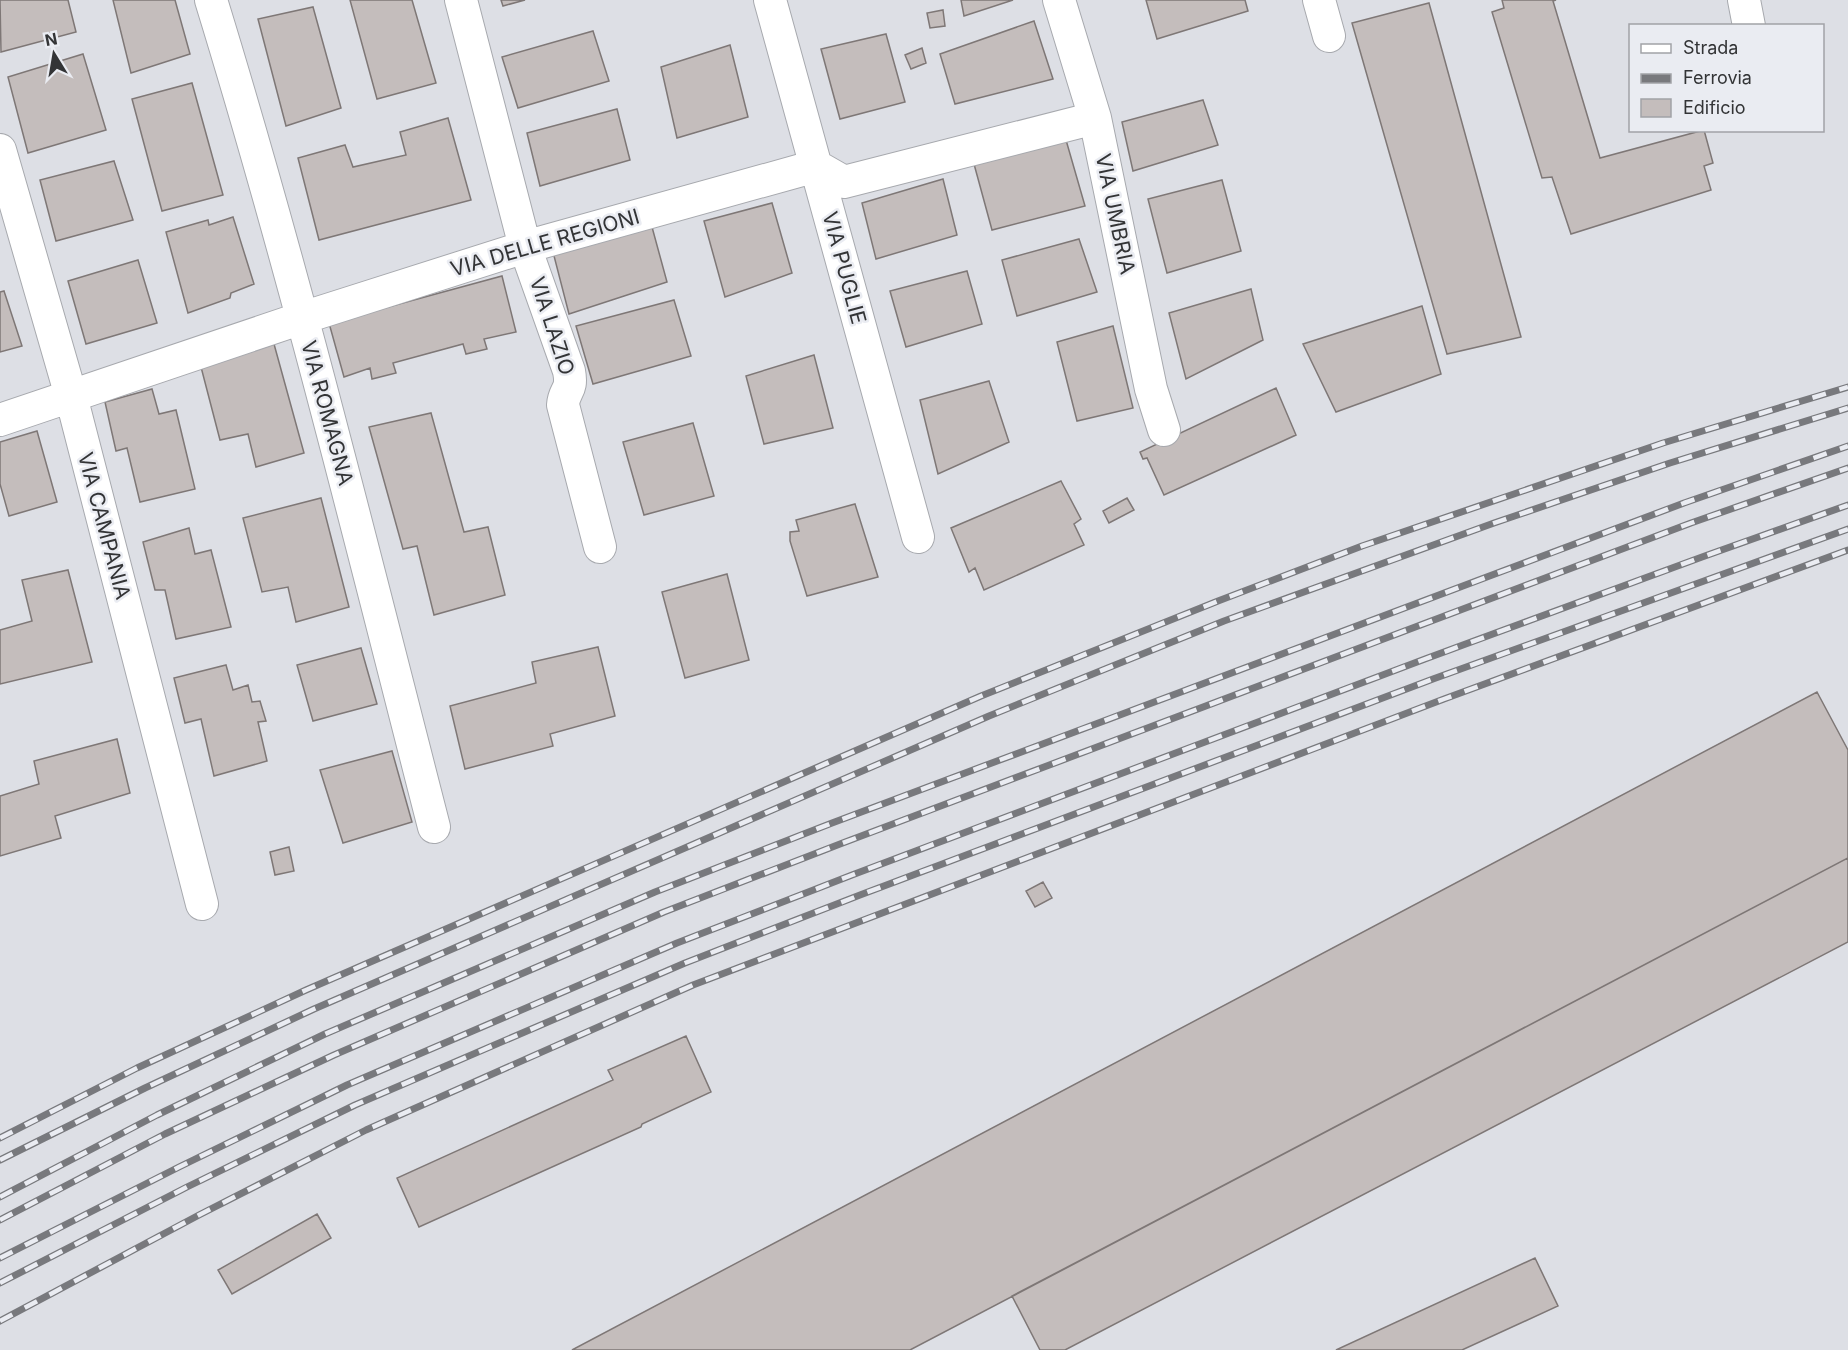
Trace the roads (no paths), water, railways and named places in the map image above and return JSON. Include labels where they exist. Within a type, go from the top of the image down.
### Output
[{"type":"street","name":"VIA ROMAGNA","points":[[212,0],[302,318],[434,827]]},
{"type":"street","name":"VIA LAZIO","points":[[461,0],[525,247],[569,371],[570,386],[564,396],[563,405],[600,547]]},
{"type":"street","name":"VIA PUGLIE","points":[[770,0],[918,537]]},
{"type":"street","name":"VIA UMBRIA","points":[[1059,0],[1095,118],[1151,389],[1164,430]]},
{"type":"street","points":[[1319,0],[1329,36]]},
{"type":"street","points":[[1744,0],[1749,24]]},
{"type":"street","points":[[816,166],[844,182],[1095,118]]},
{"type":"street","name":"VIA CAMPANIA","points":[[0,150],[71,396],[202,904]]},
{"type":"street","name":"VIA DELLE REGIONI","points":[[0,420],[302,318],[525,247],[816,166]]},
{"type":"railway","points":[[0,1138],[137,1068],[306,990],[981,696],[1362,546],[1663,443],[1848,387]]},
{"type":"railway","points":[[0,1160],[145,1088],[314,1009],[989,716],[1224,621],[1494,523],[1670,463],[1848,408]]},
{"type":"railway","points":[[0,1197],[157,1115],[325,1034],[655,892],[832,823],[1684,503],[1848,446]]},
{"type":"railway","points":[[0,1220],[165,1134],[334,1055],[664,912],[1691,523],[1848,468]]},
{"type":"railway","points":[[0,1258],[347,1085],[677,943],[1425,659],[1848,505]]},
{"type":"railway","points":[[0,1283],[187,1187],[355,1105],[685,963],[1433,679],[1848,529]]},
{"type":"railway","points":[[0,1321],[199,1215],[366,1130],[693,985],[1444,699],[1848,550]]}]
